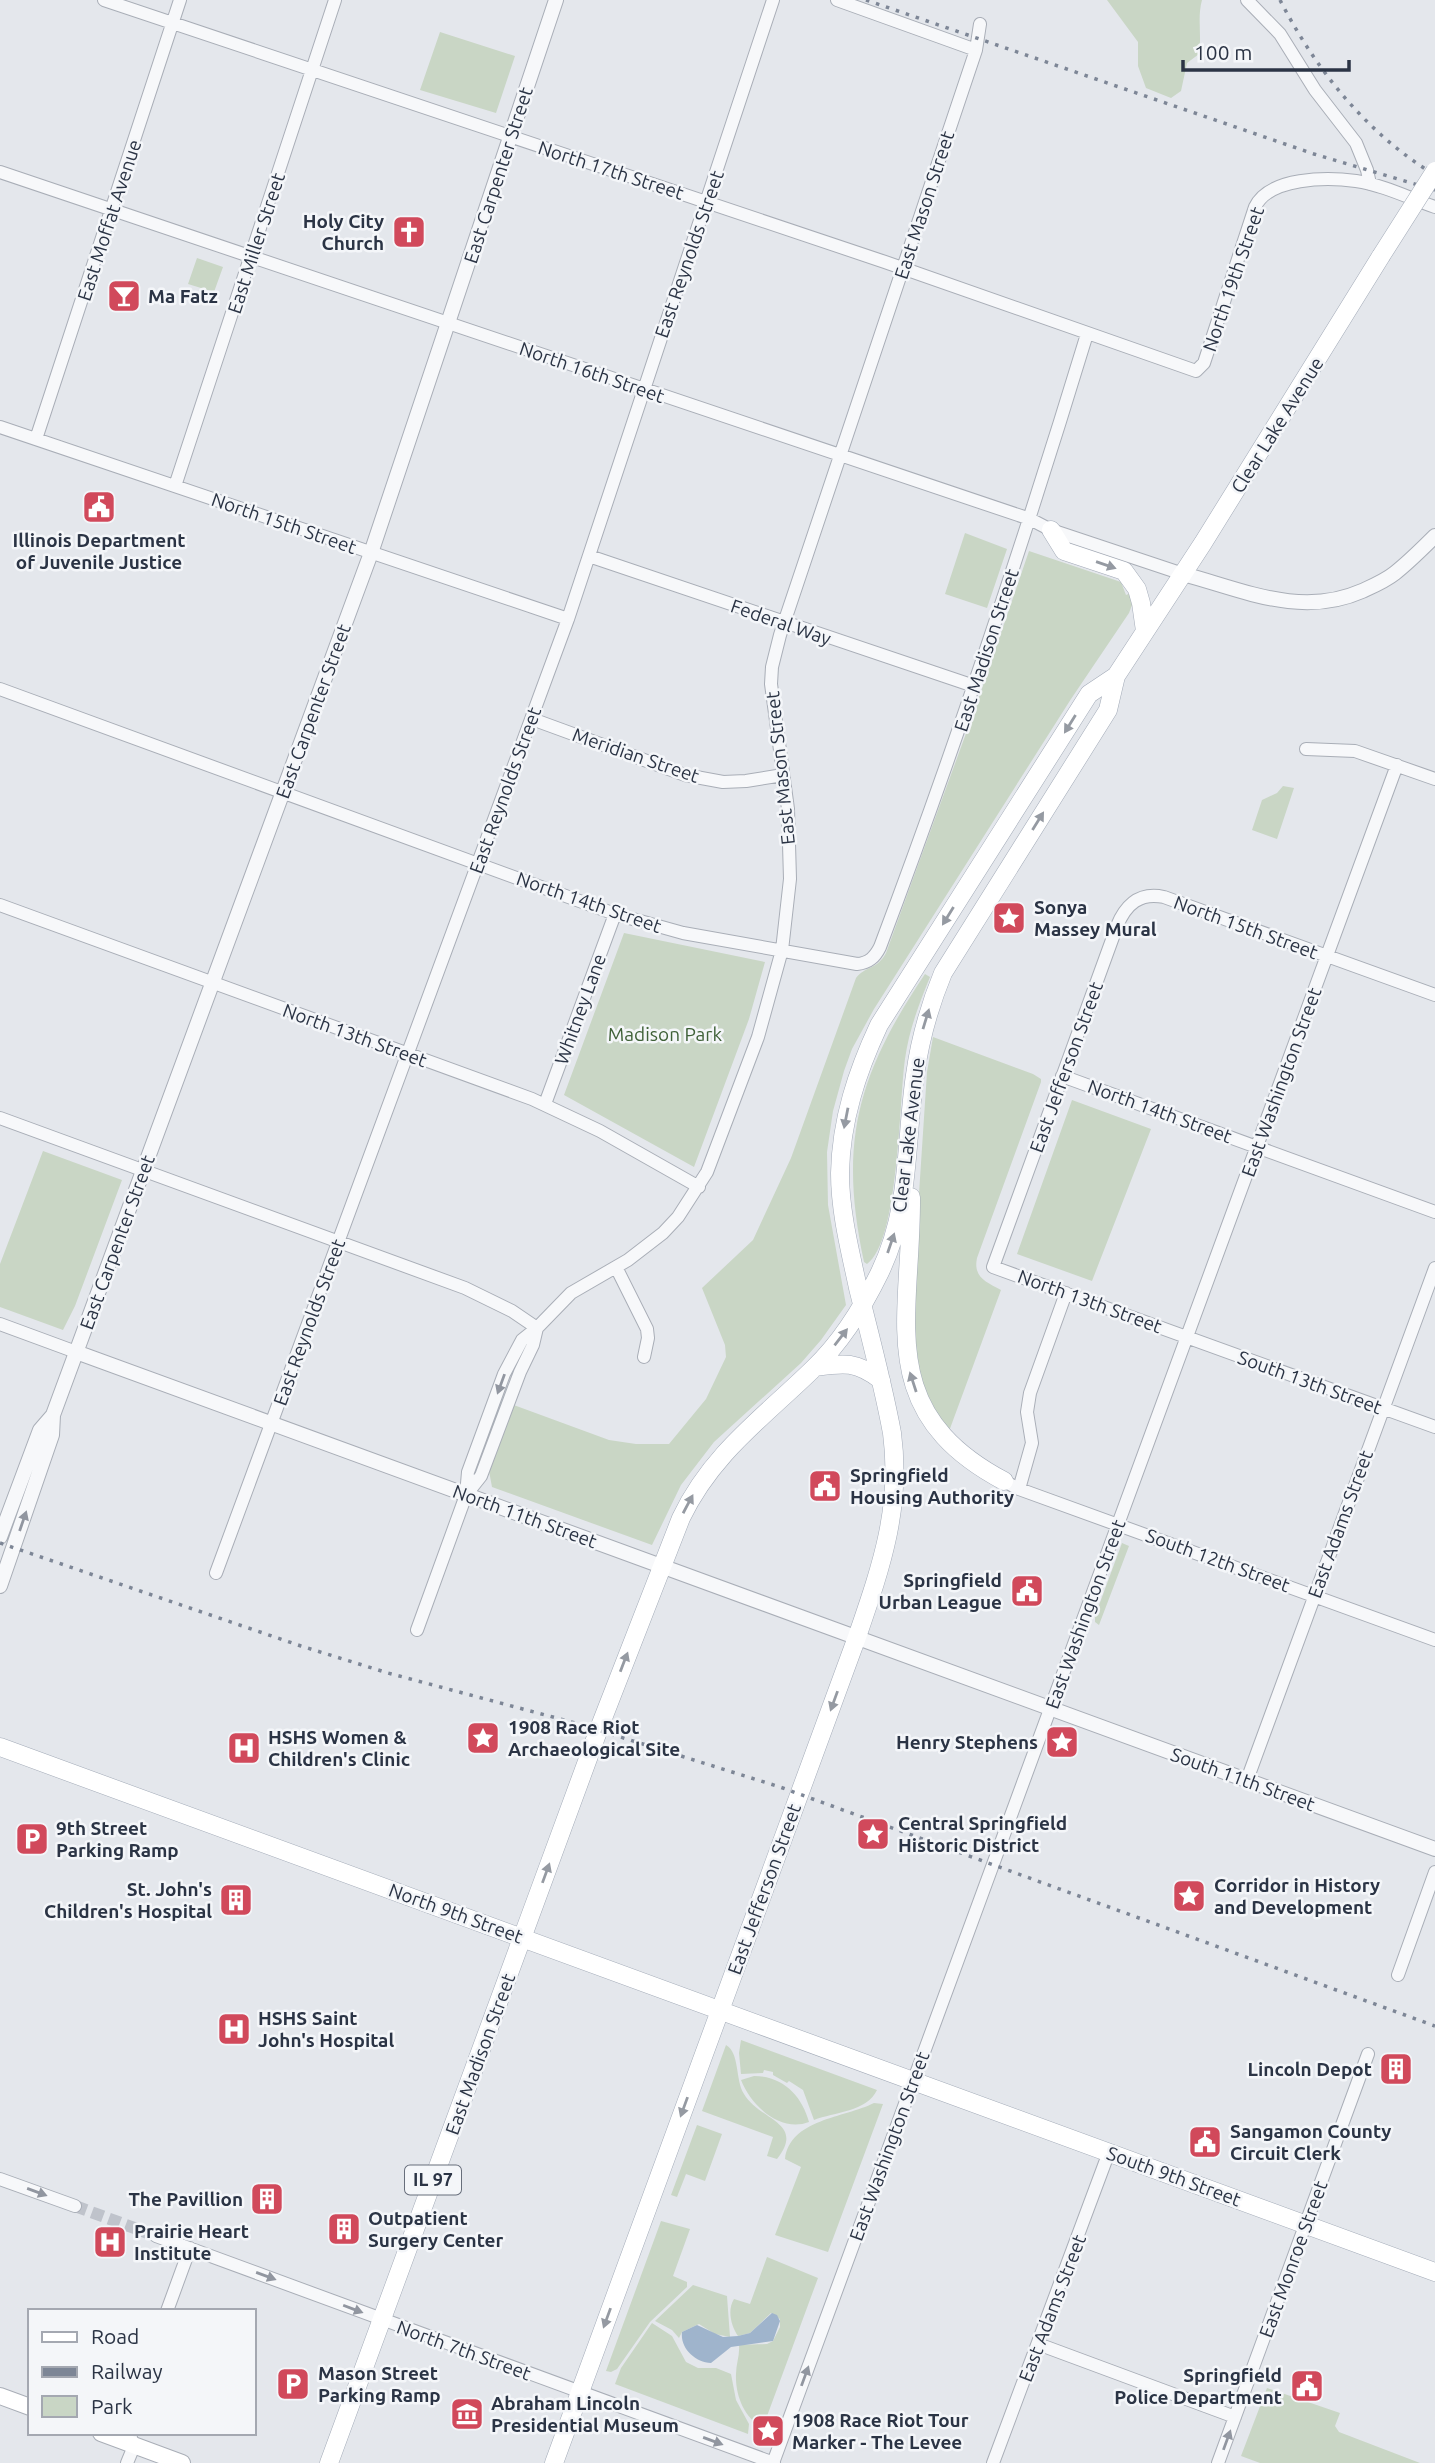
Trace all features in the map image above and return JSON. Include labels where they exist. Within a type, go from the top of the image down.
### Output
[{"type":"main road","name":"Clear Lake Avenue","points":[[862,1304],[880,1271],[900,1215],[907,1180],[919,1047],[925,1020],[943,973],[1108,710],[1116,676],[1184,573],[1435,172]]},
{"type":"main road","points":[[1051,530],[1064,551],[1124,571],[1137,589],[1145,631]]},
{"type":"main road","name":"Clear Lake Avenue","points":[[862,1304],[846,1232],[840,1173],[850,1099],[866,1051],[879,1025],[1089,694],[1116,676]]},
{"type":"main road","points":[[910,1130],[911,1228],[905,1332],[913,1383],[928,1415],[947,1441],[972,1463],[1011,1485]]},
{"type":"main road","name":"East Madison Street","points":[[329,2463],[660,1566],[689,1501],[729,1447],[815,1367],[846,1331],[862,1304]]},
{"type":"main road","name":"East Jefferson Street","points":[[554,2463],[858,1637],[879,1573],[893,1513],[895,1457],[862,1304]]},
{"type":"main road","points":[[815,1367],[853,1364],[864,1368],[880,1380]]},
{"type":"main road","name":"North 9th Street","points":[[0,1747],[913,2080]]},
{"type":"main road","name":"South 9th Street","points":[[913,2080],[1435,2272]]},
{"type":"main road","points":[[0,2396],[28,2406]]},
{"type":"main road","points":[[111,2435],[132,2439],[182,2463]]},
{"type":"street","name":"North 17th Street","points":[[104,0],[903,268],[1196,371]]},
{"type":"street","name":"East Moffat Avenue","points":[[36,439],[180,0]]},
{"type":"street","name":"East Miller Street","points":[[175,486],[335,0]]},
{"type":"street","name":"East Carpenter Street","points":[[0,1586],[52,1435],[53,1415],[371,552],[556,0]]},
{"type":"street","name":"East Reynolds Street","points":[[216,1573],[568,619],[773,0]]},
{"type":"street","points":[[837,0],[976,50]]},
{"type":"street","points":[[1247,0],[1280,34],[1315,90],[1356,143],[1370,184]]},
{"type":"street","name":"East Mason Street","points":[[417,1630],[466,1495],[481,1476],[520,1372],[533,1345],[537,1328],[571,1293],[615,1267],[663,1233],[699,1187],[713,1158],[758,1037],[782,950],[790,879],[788,808],[771,684],[775,653],[976,50],[980,24]]},
{"type":"street","name":"North 16th Street","points":[[0,172],[1184,573]]},
{"type":"street","name":"North 19th Street","points":[[1196,371],[1204,363],[1259,199],[1278,186],[1293,183],[1319,180],[1354,181],[1435,206]]},
{"type":"street","name":"East Madison Street","points":[[872,959],[884,937],[974,686],[1030,519],[1087,334]]},
{"type":"street","name":"North 15th Street","points":[[0,427],[568,619]]},
{"type":"street","points":[[1184,573],[1278,601],[1309,604],[1335,601],[1394,575],[1435,536]]},
{"type":"street","name":"Federal Way","points":[[589,556],[974,686]]},
{"type":"street","name":"North 14th Street","points":[[0,690],[615,914],[683,933],[857,964],[872,959]]},
{"type":"street","name":"Meridian Street","points":[[532,719],[685,775],[723,782],[783,775]]},
{"type":"street","points":[[1306,749],[1355,751],[1435,779]]},
{"type":"street","name":"East Washington Street","points":[[773,2463],[1396,765]]},
{"type":"street","name":"East Jefferson Street","points":[[993,1267],[1123,912],[1140,897],[1164,897]]},
{"type":"street","name":"North 15th Street","points":[[1164,897],[1435,995]]},
{"type":"street","name":"North 13th Street","points":[[0,905],[545,1104],[600,1131],[699,1187]]},
{"type":"street","name":"Whitney Lane","points":[[545,1104],[615,914]]},
{"type":"street","name":"North 14th Street","points":[[1062,1076],[1435,1212]]},
{"type":"street","points":[[0,1118],[465,1288],[512,1311],[537,1328]]},
{"type":"street","points":[[615,1267],[647,1329],[644,1357]]},
{"type":"street","name":"North 13th Street","points":[[993,1267],[1186,1336]]},
{"type":"street","name":"East Adams Street","points":[[1247,1780],[1435,1268]]},
{"type":"street","points":[[1011,1485],[1032,1443],[1027,1412],[1030,1393],[1066,1293]]},
{"type":"street","name":"North 11th Street","points":[[0,1324],[1050,1709]]},
{"type":"street","name":"South 13th Street","points":[[1186,1336],[1435,1427]]},
{"type":"street","name":"East Carpenter Street","points":[[0,1536],[40,1430],[53,1415]]},
{"type":"street","name":"South 12th Street","points":[[1011,1485],[1435,1640]]},
{"type":"street","name":"South 11th Street","points":[[1050,1709],[1435,1849]]},
{"type":"street","points":[[1398,1975],[1435,1872]]},
{"type":"street","name":"East Monroe Street","points":[[1219,2463],[1368,2054]]},
{"type":"street","name":"East Adams Street","points":[[993,2463],[1109,2152]]},
{"type":"street","points":[[0,2179],[75,2206]]},
{"type":"street","name":"North 7th Street","points":[[156,2236],[773,2463]]},
{"type":"street","points":[[168,2309],[190,2248]]},
{"type":"street","points":[[1038,2344],[1235,2417]]},
{"type":"street","points":[[128,2463],[132,2439]]},
{"type":"green space","points":[[1107,0],[1202,0],[1199,54],[1187,63],[1181,91],[1171,98],[1146,88],[1138,66],[1138,42]]},
{"type":"green space","points":[[440,32],[515,56],[496,113],[420,90]]},
{"type":"green space","points":[[197,258],[223,267],[214,292],[188,284]]},
{"type":"green space","points":[[965,533],[1007,549],[987,608],[945,594]]},
{"type":"green space","points":[[1029,551],[1121,582],[1126,595],[1131,593],[1132,605],[874,1009],[852,1049],[833,1111],[827,1152],[828,1205],[846,1305],[801,1363],[714,1442],[681,1485],[652,1545],[492,1487],[489,1471],[511,1404],[609,1440],[636,1444],[669,1444],[706,1399],[726,1357],[725,1345],[702,1288],[753,1240],[791,1158],[856,978],[879,962],[886,953]]},
{"type":"green space","points":[[1283,786],[1294,788],[1277,839],[1252,830],[1262,800],[1277,793]]},
{"type":"green space","name":"Madison Park","points":[[624,933],[765,962],[749,1019],[694,1167],[564,1095]]},
{"type":"green space","points":[[925,974],[930,977],[918,1007],[905,1059],[892,1200],[878,1251],[867,1264],[864,1262],[856,1219],[853,1180],[854,1145],[860,1110],[869,1077],[884,1044]]},
{"type":"green space","points":[[933,1037],[1041,1079],[977,1258],[979,1274],[1001,1290],[948,1434],[914,1369],[912,1300],[927,1072]]},
{"type":"green space","points":[[1072,1100],[1151,1129],[1092,1281],[1017,1254]]},
{"type":"green space","points":[[43,1151],[122,1180],[75,1306],[63,1330],[0,1307],[0,1264]]},
{"type":"green space","points":[[1122,1543],[1129,1546],[1099,1625],[1095,1622],[1095,1616]]},
{"type":"green space","points":[[741,2040],[877,2090],[866,2103],[858,2107],[814,2120],[803,2090],[789,2081],[787,2083],[773,2075],[773,2072],[764,2070],[763,2073],[741,2074]]},
{"type":"green space","points":[[726,2045],[733,2054],[744,2094],[751,2103],[784,2129],[785,2147],[777,2159],[767,2156],[773,2137],[702,2111]]},
{"type":"green space","points":[[754,2076],[774,2080],[790,2089],[802,2104],[809,2122],[788,2124],[768,2115],[752,2099],[741,2080]]},
{"type":"green space","points":[[874,2103],[883,2104],[828,2252],[775,2235],[801,2167],[785,2159],[789,2146],[797,2135],[820,2122]]},
{"type":"green space","points":[[697,2125],[722,2134],[705,2181],[686,2174],[677,2197],[671,2195]]},
{"type":"green space","points":[[661,2221],[690,2229],[673,2276],[687,2282],[687,2287],[650,2322],[617,2369],[606,2371]]},
{"type":"green space","points":[[767,2257],[818,2278],[763,2427],[746,2412],[739,2397],[736,2374],[739,2345],[767,2344],[773,2341],[780,2327],[780,2319],[771,2313],[750,2333],[738,2336],[730,2313],[734,2299],[750,2304]]},
{"type":"green space","points":[[693,2285],[727,2296],[730,2337],[715,2334],[699,2324],[682,2332],[679,2338],[672,2330],[655,2321]]},
{"type":"green space","points":[[652,2323],[672,2336],[686,2362],[698,2368],[716,2368],[731,2374],[736,2400],[749,2424],[748,2434],[615,2384],[621,2368]]},
{"type":"green space","points":[[1267,2388],[1340,2413],[1335,2426],[1339,2432],[1420,2463],[1260,2463],[1241,2456]]},
{"type":"water","points":[[772,2313],[777,2315],[780,2321],[773,2341],[731,2347],[711,2363],[694,2357],[683,2343],[682,2332],[697,2325],[723,2337],[738,2336],[750,2333]]},
{"type":"tunnel","points":[[75,2206],[156,2236]]},
{"type":"railway","points":[[866,0],[1314,154],[1435,190]]},
{"type":"railway","points":[[1280,0],[1310,51],[1346,98],[1387,140],[1435,175]]},
{"type":"railway","points":[[0,1543],[301,1646],[388,1673],[579,1724],[780,1787],[1435,2026]]},
{"type":"place","name":"Holy City Church","points":[[409,232]]},
{"type":"place","name":"Ma Fatz","points":[[124,296]]},
{"type":"place","name":"Illinois Department of Juvenile Justice","points":[[99,507]]},
{"type":"place","name":"Sonya Massey Mural","points":[[1009,918]]},
{"type":"place","name":"Springfield Housing Authority","points":[[825,1486]]},
{"type":"place","name":"Springfield Urban League","points":[[1027,1591]]},
{"type":"place","name":"1908 Race Riot Archaeological Site","points":[[483,1738]]},
{"type":"place","name":"Henry Stephens","points":[[1062,1742]]},
{"type":"place","name":"HSHS Women & Children's Clinic","points":[[244,1748]]},
{"type":"place","name":"Central Springfield Historic District","points":[[873,1834]]},
{"type":"place","name":"9th Street Parking Ramp","points":[[32,1839]]},
{"type":"place","name":"Corridor in History and Development","points":[[1189,1896]]},
{"type":"place","name":"St. John's Children's Hospital","points":[[236,1900]]},
{"type":"place","name":"HSHS Saint John's Hospital","points":[[234,2029]]},
{"type":"place","name":"Lincoln Depot","points":[[1396,2069]]},
{"type":"place","name":"Sangamon County Circuit Clerk","points":[[1205,2142]]},
{"type":"place","name":"The Pavillion","points":[[267,2199]]},
{"type":"place","name":"Outpatient Surgery Center","points":[[344,2229]]},
{"type":"place","name":"Prairie Heart Institute","points":[[110,2242]]},
{"type":"place","name":"Mason Street Parking Ramp","points":[[293,2384]]},
{"type":"place","name":"Springfield Police Department","points":[[1307,2386]]},
{"type":"place","name":"Abraham Lincoln Presidential Museum","points":[[467,2414]]},
{"type":"place","name":"1908 Race Riot Tour Marker - The Levee","points":[[768,2431]]}]
